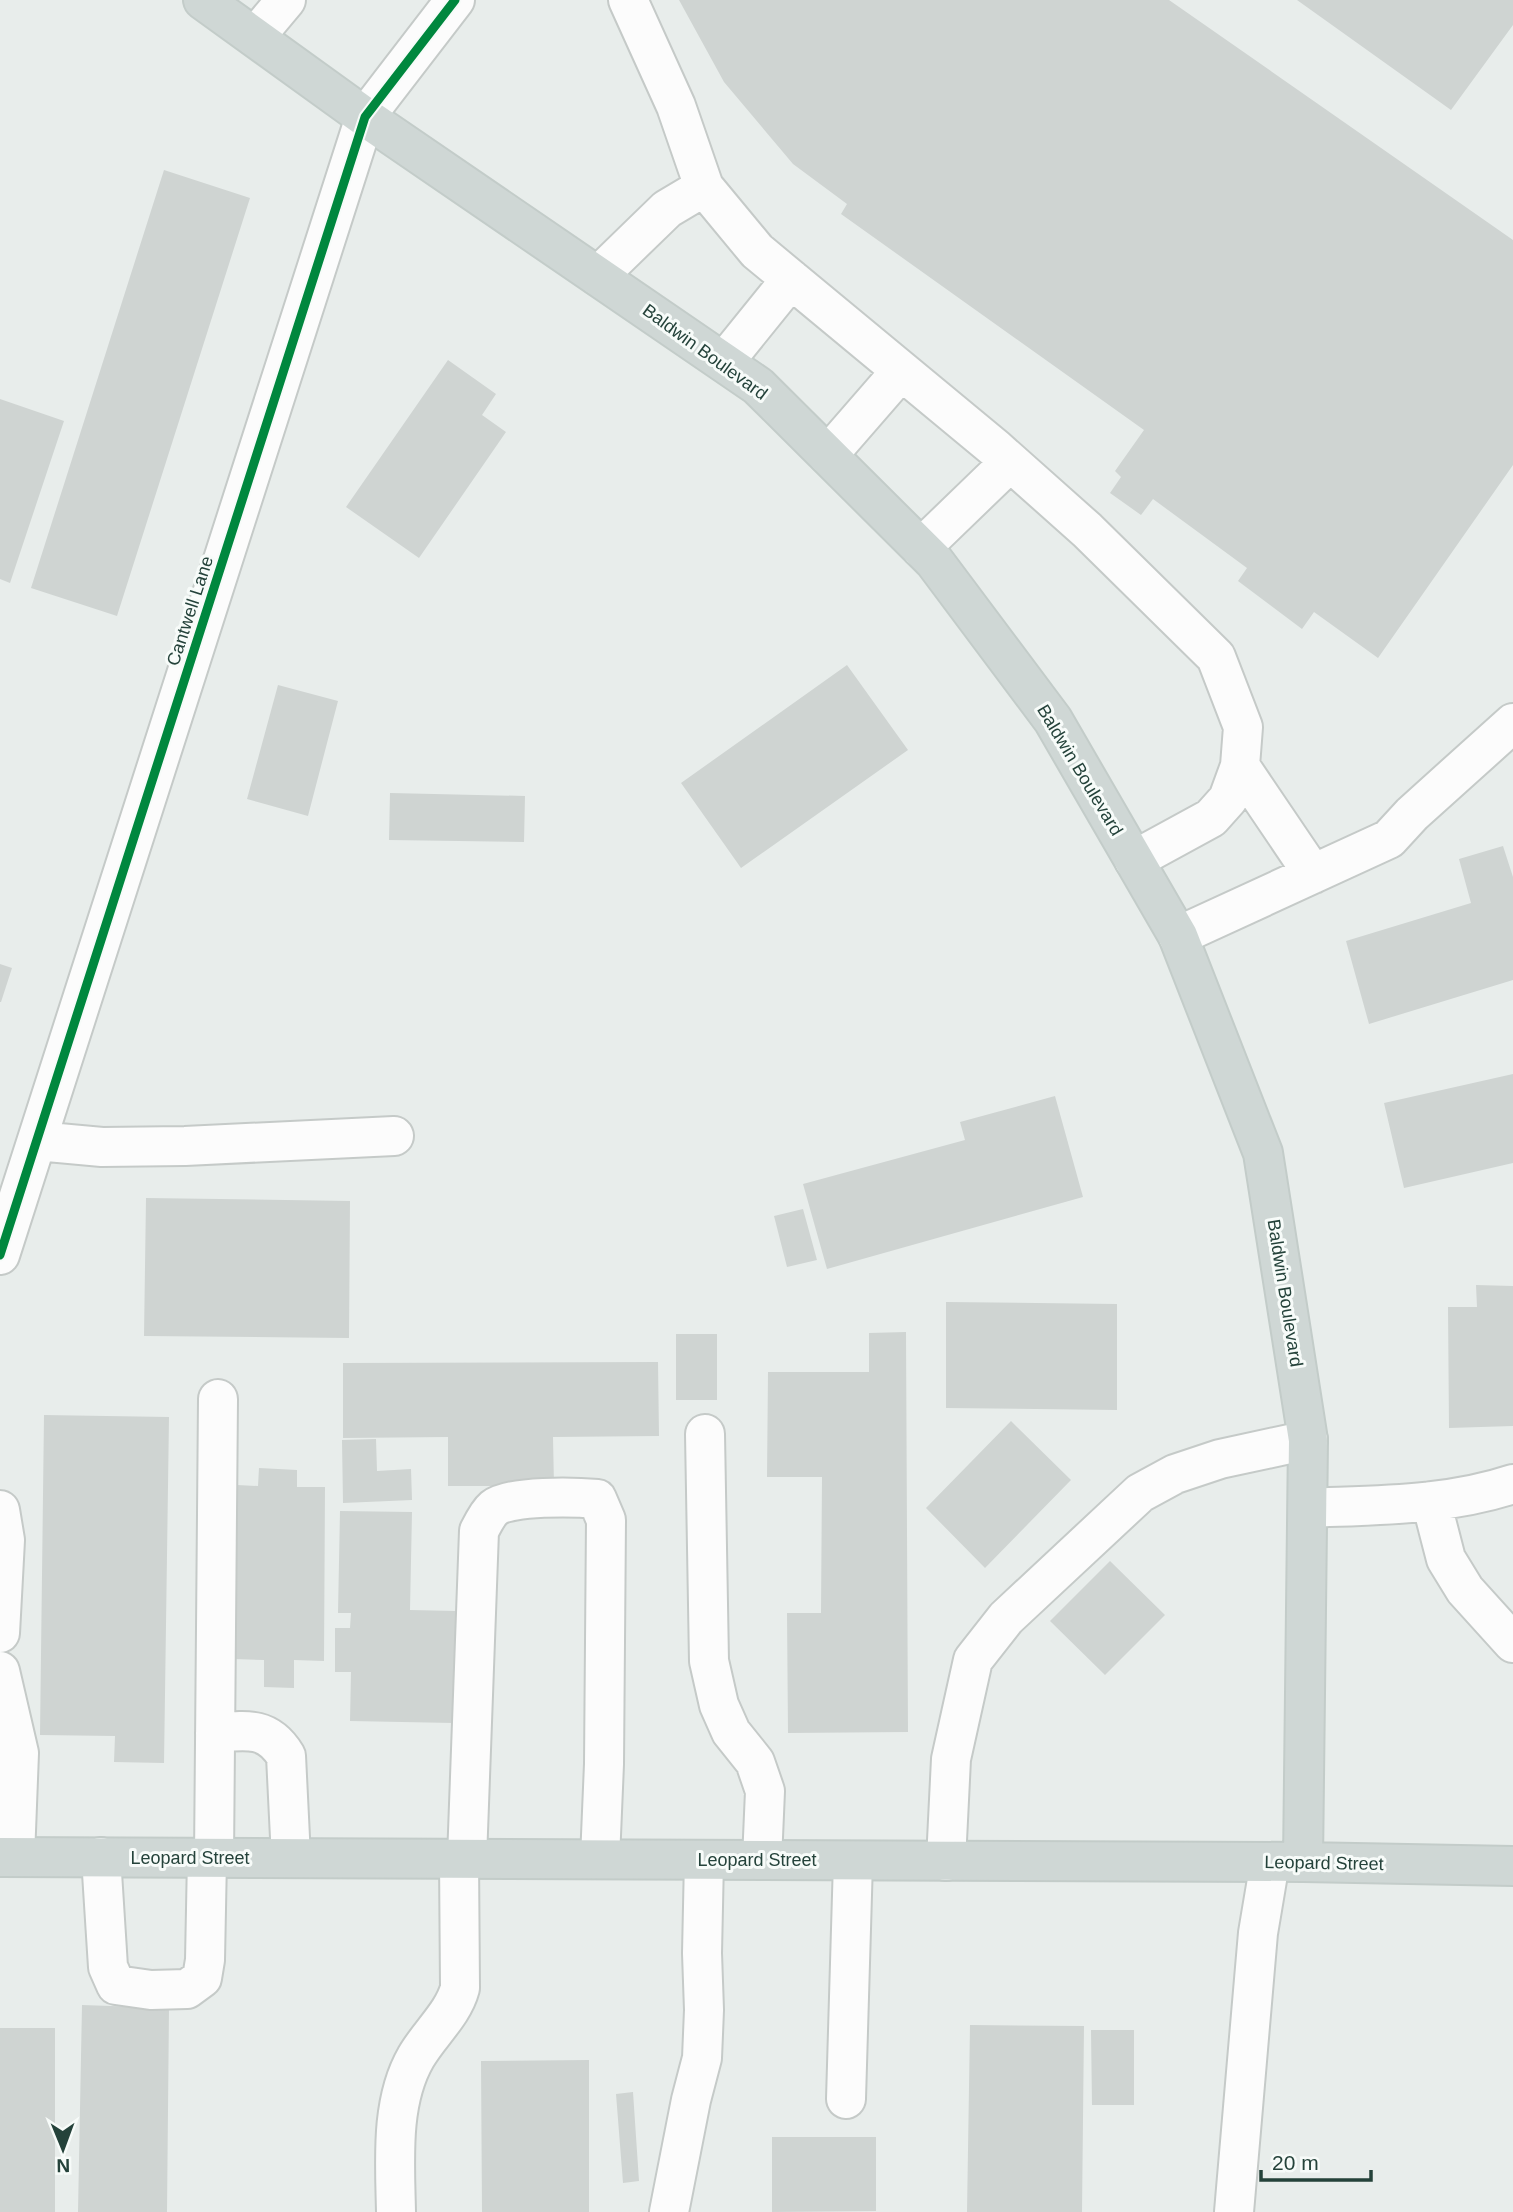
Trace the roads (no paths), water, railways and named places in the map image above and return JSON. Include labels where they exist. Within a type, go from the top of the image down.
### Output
[{"type":"main road","name":"Baldwin Boulevard","points":[[203,0],[365,117],[758,386],[934,561],[1053,720],[1178,936],[1263,1153],[1308,1440],[1308,1508],[1287,1862]]},
{"type":"main road","name":"Leopard Street","points":[[7,1857],[1287,1862],[1513,1866]]},
{"type":"street","points":[[255,37],[286,0]]},
{"type":"street","name":"Cantwell Lane","points":[[0,1255],[365,117],[455,0]]},
{"type":"street","points":[[628,0],[676,106],[704,187],[757,251],[1010,462],[1087,530],[1216,657],[1243,727],[1240,766],[1228,799],[1211,818],[1134,860]]},
{"type":"street","points":[[598,276],[667,209],[704,187]]},
{"type":"street","points":[[724,362],[791,279]]},
{"type":"street","points":[[828,455],[901,371]]},
{"type":"street","points":[[921,548],[1010,462]]},
{"type":"street","points":[[1178,936],[1389,839],[1412,814],[1513,723]]},
{"type":"street","points":[[1240,766],[1313,874]]},
{"type":"street","points":[[37,1141],[102,1147],[185,1146],[394,1136]]},
{"type":"street","points":[[101,1857],[108,1967],[116,1985],[151,1990],[187,1989],[202,1978],[215,1733],[218,1399]]},
{"type":"street","points":[[705,1434],[709,1661],[719,1705],[731,1732],[755,1762],[765,1791],[762,1860]]},
{"type":"street","points":[[946,1861],[951,1759],[973,1660],[1006,1618],[1140,1493],[1175,1474],[1220,1459],[1308,1440]]},
{"type":"street","points":[[1308,1508],[1409,1504],[1486,1492],[1513,1484]]},
{"type":"street","points":[[396,2212],[395,2144],[403,2090],[415,2060],[430,2035],[456,2003],[460,1988],[463,1859],[479,1531],[492,1508],[505,1501],[576,1497],[597,1499],[606,1520],[604,1764],[600,1859]]},
{"type":"street","points":[[1431,1501],[1446,1559],[1465,1590],[1513,1643]]},
{"type":"street","points":[[0,1510],[5,1540],[0,1633]]},
{"type":"street","points":[[0,1671],[19,1753],[7,1857]]},
{"type":"street","points":[[215,1733],[252,1730],[279,1744],[286,1756],[291,1858]]},
{"type":"street","points":[[669,2212],[702,2058],[704,1860]]},
{"type":"street","points":[[846,2099],[852,1860]]},
{"type":"street","points":[[1234,2212],[1258,1933],[1287,1862]]}]
